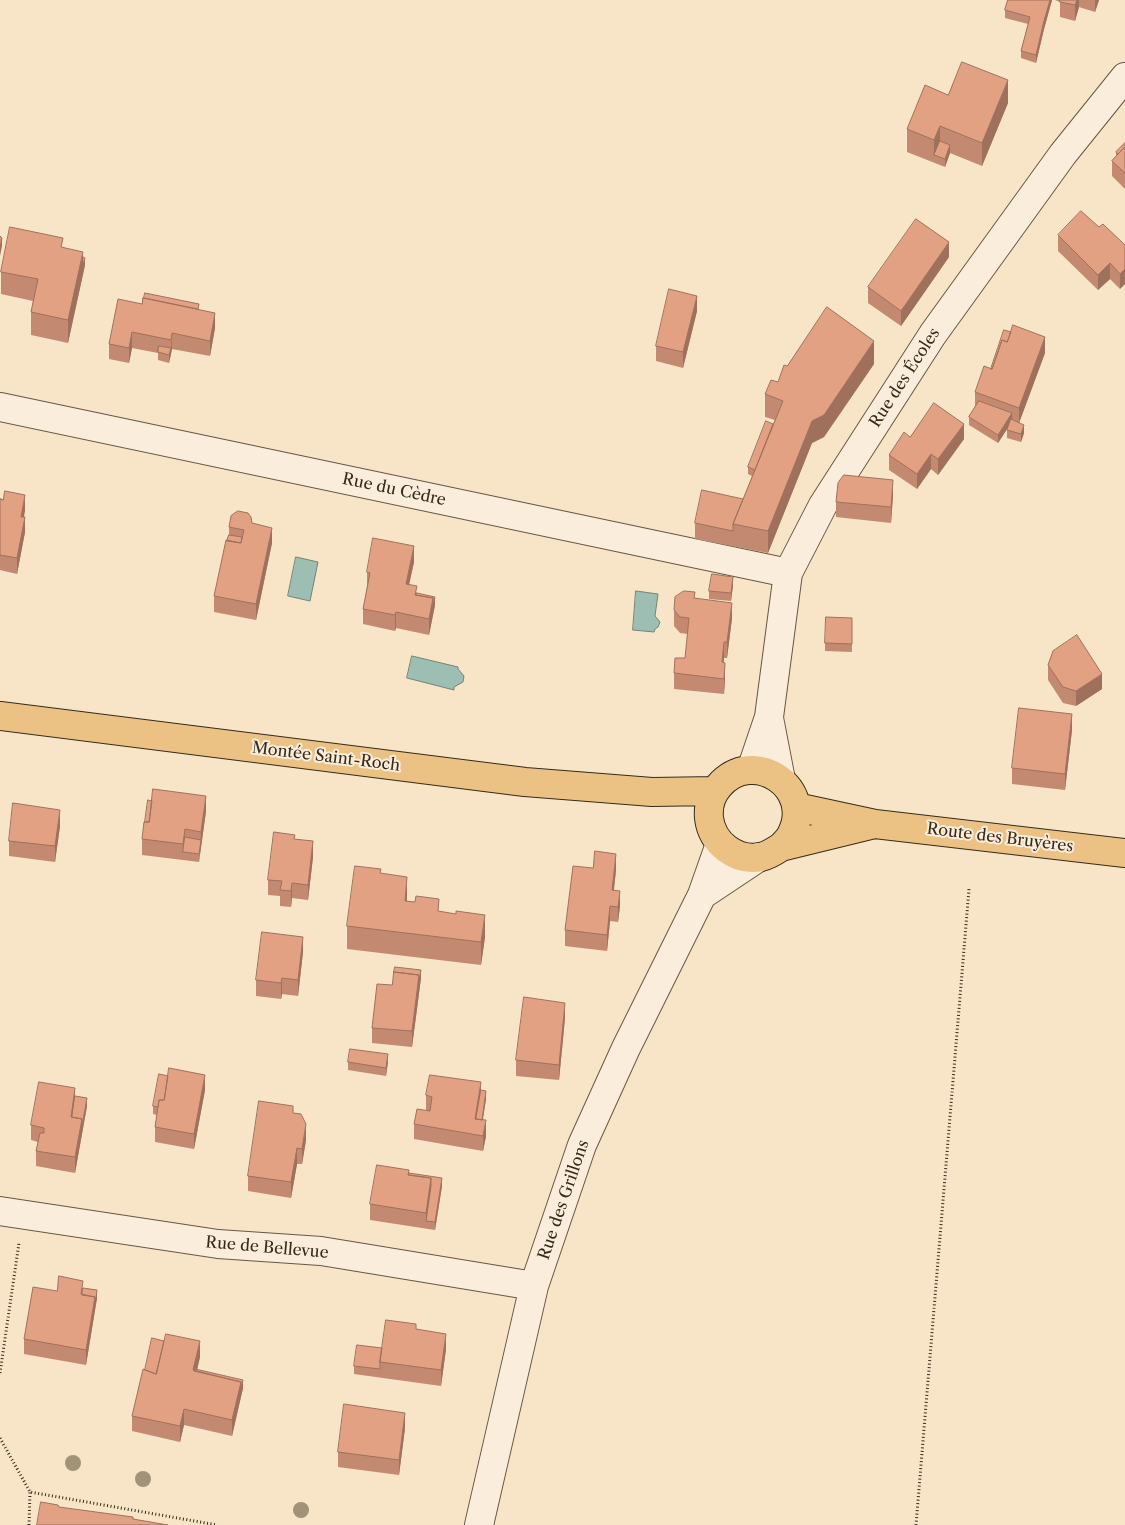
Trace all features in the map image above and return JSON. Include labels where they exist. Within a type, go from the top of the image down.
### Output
[{"type":"main road","name":"Montée Saint-Roch","points":[[0,716],[525,782],[652,792],[712,803]]},
{"type":"main road","points":[[770,852],[791,836],[796,822],[796,807],[791,792],[781,780],[772,774],[751,770],[737,772],[724,780],[712,803],[710,825],[720,844],[731,852],[744,857],[770,852],[875,824]]},
{"type":"main road","points":[[796,807],[875,824]]},
{"type":"main road","name":"Route des Bruyères","points":[[875,824],[1125,853]]},
{"type":"street","name":"Rue des Écoles","points":[[751,770],[768,717],[788,573],[823,505],[933,334],[1063,154],[1125,77]]},
{"type":"street","name":"Rue du Cèdre","points":[[0,407],[788,573]]},
{"type":"street","name":"Rue des Écoles","points":[[768,717],[781,780]]},
{"type":"street","name":"Rue des Grillons","points":[[479,1525],[534,1286],[582,1145],[626,1048],[702,895],[720,844]]},
{"type":"street","points":[[702,895],[770,852]]},
{"type":"street","name":"Rue de Bellevue","points":[[12,1213],[218,1244],[321,1252],[534,1286]]},
{"type":"path","points":[[916,1525],[969,889]]},
{"type":"path","points":[[0,1373],[12,1213]]},
{"type":"path","points":[[0,1438],[30,1492],[28,1525]]},
{"type":"path","points":[[30,1492],[216,1525]]},
{"type":"water","points":[[296,557],[318,562],[310,601],[288,596]]},
{"type":"water","points":[[636,591],[658,594],[655,616],[660,622],[654,632],[633,630]]},
{"type":"water","points":[[412,656],[458,667],[464,676],[463,682],[454,687],[454,690],[407,678]]},
{"type":"building","points":[[1008,0],[1050,0],[1036,55],[1021,51],[1030,17],[1005,10]]},
{"type":"building","points":[[1060,0],[1077,0],[1075,5],[1060,2]]},
{"type":"building","points":[[962,62],[1008,80],[982,143],[940,126],[934,140],[907,129],[925,85],[948,95]]},
{"type":"building","points":[[940,141],[950,145],[945,159],[934,155]]},
{"type":"building","points":[[1125,143],[1125,147],[1118,154],[1116,152]]},
{"type":"building","points":[[1125,147],[1125,173],[1112,161]]},
{"type":"building","points":[[1081,211],[1099,227],[1103,224],[1125,245],[1125,269],[1120,274],[1110,263],[1098,275],[1058,235]]},
{"type":"building","points":[[916,219],[949,242],[901,311],[868,287]]},
{"type":"building","points":[[10,227],[63,238],[61,247],[83,252],[68,320],[31,312],[38,279],[1,272]]},
{"type":"building","points":[[669,289],[697,296],[683,352],[656,346]]},
{"type":"building","points":[[145,293],[199,304],[198,309],[144,298]]},
{"type":"building","points":[[143,298],[215,313],[210,341],[172,333],[171,340],[132,332],[129,348],[109,344],[118,299],[142,304]]},
{"type":"building","points":[[827,307],[874,341],[824,415],[812,421],[768,531],[733,524],[783,401],[765,394],[771,380],[778,382],[784,365],[787,366]]},
{"type":"building","points":[[1013,325],[1045,337],[1019,408],[975,392],[984,366],[992,369],[1002,340],[1007,342]]},
{"type":"building","points":[[1004,330],[1011,332],[1007,342],[1002,340],[991,369]]},
{"type":"building","points":[[159,346],[171,348],[169,355],[158,352]]},
{"type":"building","points":[[979,401],[1012,413],[998,435],[969,417]]},
{"type":"building","points":[[934,403],[964,424],[938,459],[931,454],[917,474],[889,455],[904,432],[910,437]]},
{"type":"building","points":[[1011,419],[1024,425],[1021,434],[1007,430]]},
{"type":"building","points":[[766,421],[773,424],[755,470],[748,467]]},
{"type":"building","points":[[844,475],[893,480],[891,507],[836,502],[838,483]]},
{"type":"building","points":[[702,490],[743,499],[733,524],[733,531],[695,523]]},
{"type":"building","points":[[5,491],[25,495],[21,517],[25,517],[17,558],[0,555],[0,499],[3,500]]},
{"type":"building","points":[[238,511],[248,513],[252,523],[272,528],[256,604],[214,596],[226,540],[241,543],[244,530],[229,527],[231,516]]},
{"type":"building","points":[[229,535],[242,537],[241,543],[227,541]]},
{"type":"building","points":[[373,538],[414,546],[406,584],[417,586],[415,595],[433,598],[429,619],[396,612],[395,615],[363,609],[370,573],[367,572]]},
{"type":"building","points":[[712,574],[733,577],[731,593],[709,591]]},
{"type":"building","points":[[684,591],[695,592],[694,598],[732,603],[727,642],[724,642],[722,662],[725,663],[724,679],[674,673],[675,658],[685,658],[689,618],[680,617],[674,610],[675,597]]},
{"type":"building","points":[[417,593],[435,597],[433,606],[433,598],[416,595]]},
{"type":"building","points":[[826,617],[852,618],[852,644],[825,643]]},
{"type":"building","points":[[1077,635],[1102,674],[1076,691],[1063,687],[1048,665],[1053,651]]},
{"type":"building","points":[[1019,708],[1072,714],[1065,774],[1012,768]]},
{"type":"building","points":[[153,789],[206,796],[201,832],[185,829],[183,844],[142,839],[144,822],[149,822]]},
{"type":"building","points":[[148,800],[152,801],[149,822],[145,822]]},
{"type":"building","points":[[13,803],[60,810],[55,846],[9,841]]},
{"type":"building","points":[[274,832],[295,835],[294,839],[313,841],[308,885],[292,883],[291,891],[280,890],[282,881],[268,880]]},
{"type":"building","points":[[185,837],[201,840],[199,854],[183,852]]},
{"type":"building","points":[[595,851],[616,854],[612,890],[620,891],[618,907],[610,906],[607,935],[565,930],[573,866],[593,868]]},
{"type":"building","points":[[355,866],[381,869],[380,873],[407,877],[405,901],[415,902],[416,896],[439,899],[438,911],[456,914],[456,911],[485,915],[481,942],[347,926]]},
{"type":"building","points":[[262,932],[303,937],[298,980],[282,978],[281,983],[256,980]]},
{"type":"building","points":[[395,967],[421,970],[419,982],[419,975],[394,972]]},
{"type":"building","points":[[394,972],[419,975],[412,1031],[372,1028],[377,984],[392,985]]},
{"type":"building","points":[[524,997],[565,1003],[559,1065],[516,1060]]},
{"type":"building","points":[[350,1049],[388,1054],[386,1068],[348,1062]]},
{"type":"building","points":[[169,1068],[205,1075],[194,1134],[155,1127],[159,1100],[164,1100]]},
{"type":"building","points":[[159,1074],[168,1076],[164,1100],[159,1100],[158,1107],[153,1106]]},
{"type":"building","points":[[430,1075],[481,1082],[475,1119],[486,1120],[483,1136],[414,1124],[417,1109],[430,1111],[432,1097],[426,1095]]},
{"type":"building","points":[[39,1082],[75,1088],[71,1117],[82,1119],[75,1157],[36,1151],[40,1133],[44,1133],[44,1128],[31,1125]]},
{"type":"building","points":[[481,1090],[486,1091],[482,1120],[476,1119]]},
{"type":"building","points":[[75,1096],[87,1098],[82,1126],[82,1119],[72,1117]]},
{"type":"building","points":[[259,1101],[293,1106],[293,1113],[301,1114],[306,1124],[302,1149],[297,1148],[291,1182],[248,1176]]},
{"type":"building","points":[[377,1165],[409,1170],[408,1175],[431,1178],[426,1213],[370,1204]]},
{"type":"building","points":[[409,1173],[442,1178],[435,1222],[426,1221],[431,1178],[409,1175]]},
{"type":"building","points":[[59,1276],[83,1281],[81,1294],[95,1297],[86,1350],[24,1339],[33,1287],[57,1291]]},
{"type":"building","points":[[83,1288],[97,1290],[95,1305],[95,1297],[82,1295]]},
{"type":"building","points":[[386,1320],[416,1324],[416,1329],[446,1334],[441,1370],[380,1362]]},
{"type":"building","points":[[166,1334],[200,1341],[193,1370],[241,1382],[232,1420],[184,1409],[180,1426],[132,1416],[143,1369],[156,1374]]},
{"type":"building","points":[[152,1338],[164,1341],[156,1374],[145,1370]]},
{"type":"building","points":[[357,1345],[382,1348],[380,1369],[354,1366]]},
{"type":"building","points":[[195,1369],[243,1380],[241,1389],[241,1382],[194,1371]]},
{"type":"building","points":[[344,1404],[405,1413],[399,1460],[338,1452]]},
{"type":"building","points":[[41,1502],[58,1505],[59,1507],[133,1517],[133,1519],[168,1525],[37,1525]]}]
